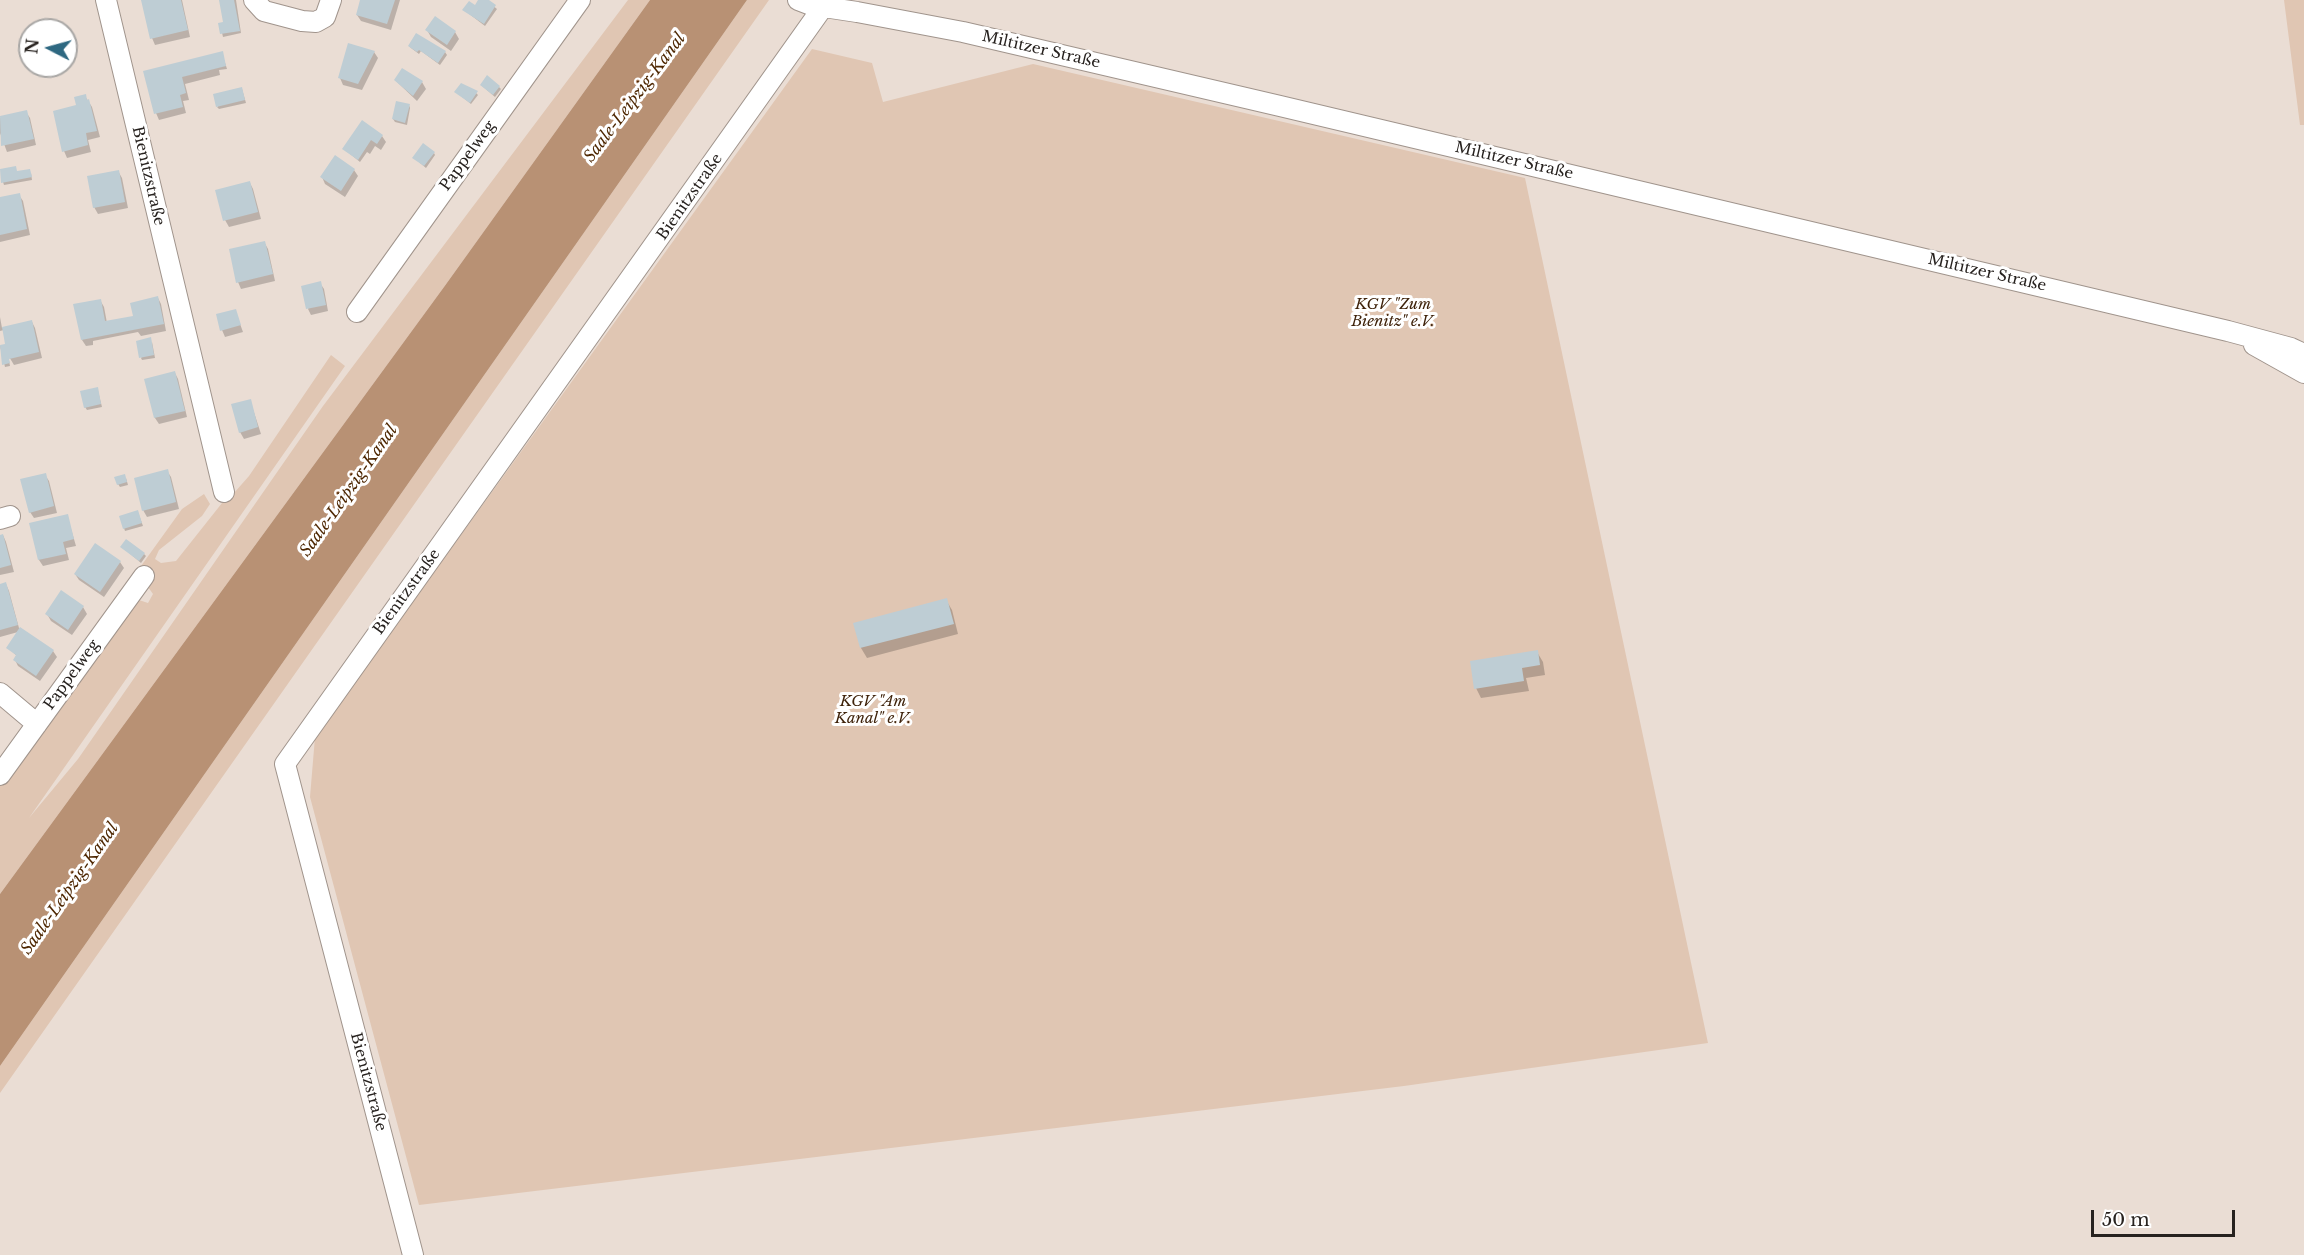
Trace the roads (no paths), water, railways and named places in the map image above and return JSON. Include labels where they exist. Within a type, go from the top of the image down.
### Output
[{"type":"street","name":"Bienitzstraße","points":[[106,0],[224,492]]},
{"type":"street","points":[[254,0],[264,10],[302,21],[316,22],[325,17],[331,0]]},
{"type":"street","name":"Pappelweg","points":[[357,312],[580,0]]},
{"type":"street","name":"Miltitzer Straße","points":[[798,0],[963,32],[2228,331],[2291,348],[2304,354]]},
{"type":"street","name":"Bienitzstraße","points":[[413,1255],[285,764],[826,4]]},
{"type":"street","name":"Miltitzer Straße","points":[[2228,331],[2304,373]]},
{"type":"street","name":"Pappelweg","points":[[0,775],[144,576]]},
{"type":"street","points":[[0,693],[37,724]]},
{"type":"water","name":"Saale-Leipzig-Kanal","points":[[650,0],[747,0],[0,1066],[0,894],[444,287]]},
{"type":"park label","name":"KGV \"Zum Bienitz\" e.V.","points":[[1393,314]]},
{"type":"park label","name":"KGV \"Am Kanal\" e.V.","points":[[873,710]]}]
